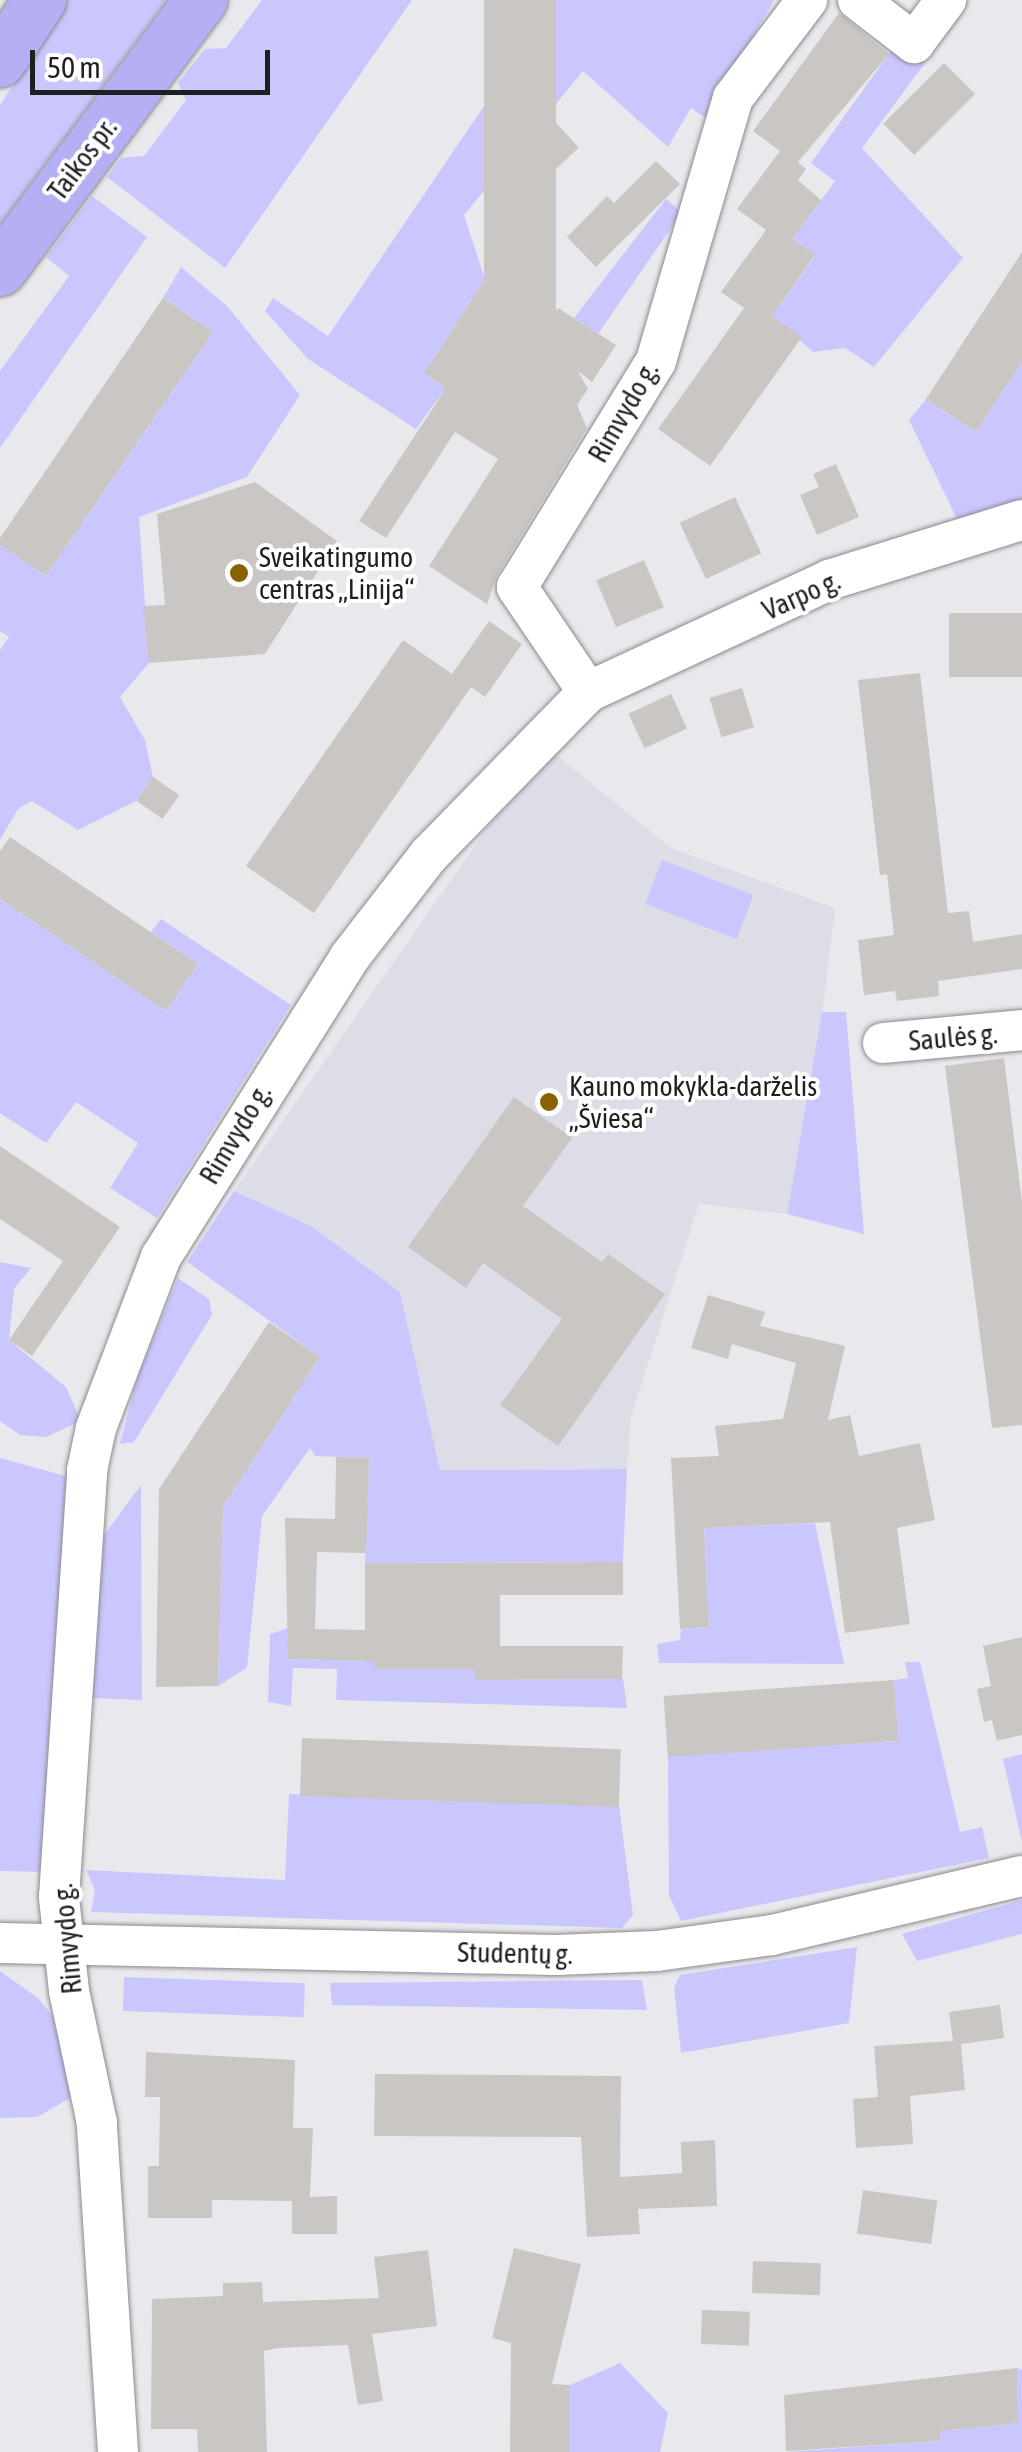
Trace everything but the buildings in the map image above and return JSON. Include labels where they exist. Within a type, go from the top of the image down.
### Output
[{"type":"main road","points":[[0,61],[40,0]]},
{"type":"main road","name":"Taikos pr.","points":[[0,270],[200,0]]},
{"type":"street","name":"Rimvydo g.","points":[[118,2452],[97,2124],[59,1897],[87,1470],[96,1428],[162,1257],[349,958],[442,840],[588,692],[516,588],[656,361],[733,98],[807,0]]},
{"type":"street","points":[[858,0],[914,42],[946,0]]},
{"type":"street","name":"Varpo g.","points":[[588,692],[829,580],[1022,520]]},
{"type":"street","name":"Saulės g.","points":[[883,1043],[1022,1030]]},
{"type":"street","name":"Studentų g.","points":[[0,1943],[556,1955],[657,1951],[772,1934],[1022,1876]]},
{"type":"shaded area","points":[[68,0],[166,0],[0,224],[0,105]]},
{"type":"shaded area","points":[[262,0],[412,0],[225,268],[107,177],[121,158],[144,156],[186,100],[178,83],[205,49],[226,48]]},
{"type":"shaded area","points":[[556,0],[774,0],[706,118],[691,108],[668,147],[583,71],[464,215],[485,279],[424,373],[446,388],[416,429],[308,359],[265,311],[273,298],[328,336]]},
{"type":"shaded area","points":[[895,45],[925,63],[862,148],[963,258],[874,367],[845,348],[813,352],[772,316],[815,256],[793,239],[835,181],[811,163]]},
{"type":"shaded area","points":[[92,196],[147,237],[0,448],[0,371],[69,276],[46,257]]},
{"type":"shaded area","points":[[666,199],[682,212],[598,334],[574,318]]},
{"type":"shaded area","points":[[181,267],[227,306],[300,395],[247,477],[139,517],[149,663],[120,697],[145,740],[153,777],[136,801],[78,830],[32,801],[18,809],[0,840],[0,650],[9,637],[0,631],[0,545],[46,576],[213,332],[163,298]]},
{"type":"shaded area","points":[[1022,362],[1022,505],[958,521],[909,420],[926,399],[976,432]]},
{"type":"shaded area","name":"Kauno mokykla-darželis „Šviesa“","points":[[555,754],[671,848],[835,908],[824,1001],[787,1214],[699,1204],[631,1417],[627,1469],[440,1470],[400,1292],[313,1227],[234,1191],[490,824]]},
{"type":"shaded area","points":[[662,860],[753,895],[737,939],[645,904]]},
{"type":"shaded area","points":[[0,899],[166,1011],[198,964],[151,932],[161,919],[291,1005],[157,1218],[110,1188],[138,1143],[76,1102],[46,1143],[0,1113]]},
{"type":"shaded area","points":[[822,1012],[846,1012],[864,1234],[787,1214]]},
{"type":"shaded area","points":[[234,1191],[313,1227],[400,1292],[440,1470],[627,1469],[623,1562],[365,1563],[369,1458],[315,1456],[310,1448],[262,1516],[247,1668],[218,1686],[223,1507],[320,1357],[187,1262]]},
{"type":"shaded area","points":[[0,1262],[31,1268],[14,1289],[9,1340],[66,1387],[81,1421],[46,1437],[20,1435],[0,1421]]},
{"type":"shaded area","points":[[178,1278],[209,1299],[212,1315],[134,1442],[120,1444],[137,1378]]},
{"type":"shaded area","points":[[0,1458],[77,1479],[47,1872],[0,1871]]},
{"type":"shaded area","points":[[141,1485],[142,1700],[91,1698],[104,1535]]},
{"type":"shaded area","points":[[815,1523],[844,1664],[659,1663],[657,1644],[680,1640],[681,1629],[709,1627],[704,1528]]},
{"type":"shaded area","points":[[289,1628],[288,1659],[363,1661],[376,1639],[376,1669],[475,1669],[476,1680],[623,1679],[627,1708],[336,1700],[337,1669],[293,1668],[291,1706],[268,1702],[270,1634]]},
{"type":"shaded area","points":[[905,1662],[920,1662],[960,1832],[982,1827],[989,1858],[681,1921],[669,1895],[668,1756],[898,1741],[894,1680],[908,1678]]},
{"type":"shaded area","points":[[1022,1754],[1022,1842],[1003,1759]]},
{"type":"shaded area","points":[[289,1794],[619,1805],[633,1915],[622,1928],[91,1912],[95,1890],[86,1870],[285,1880]]},
{"type":"shaded area","points":[[1022,1900],[1022,1934],[917,1961],[902,1934]]},
{"type":"shaded area","points":[[857,1947],[849,2023],[681,2053],[674,1988],[680,1975]]},
{"type":"shaded area","points":[[0,1971],[38,1998],[60,2025],[74,2096],[37,2117],[0,2118]]},
{"type":"shaded area","points":[[124,1977],[305,1983],[304,2017],[123,2011]]},
{"type":"shaded area","points":[[642,1980],[647,2010],[332,2005],[330,1983]]},
{"type":"shaded area","points":[[620,2363],[668,2413],[660,2452],[570,2452],[570,2385]]},
{"type":"shaded area","points":[[1017,2368],[1022,2370],[1022,2452],[785,2452],[940,2441],[940,2431],[1018,2423]]},
{"type":"place","name":"Sveikatingumo centras „Linija“","points":[[239,573]]},
{"type":"place","name":"Kauno mokykla-darželis „Šviesa“","points":[[549,1102]]}]
